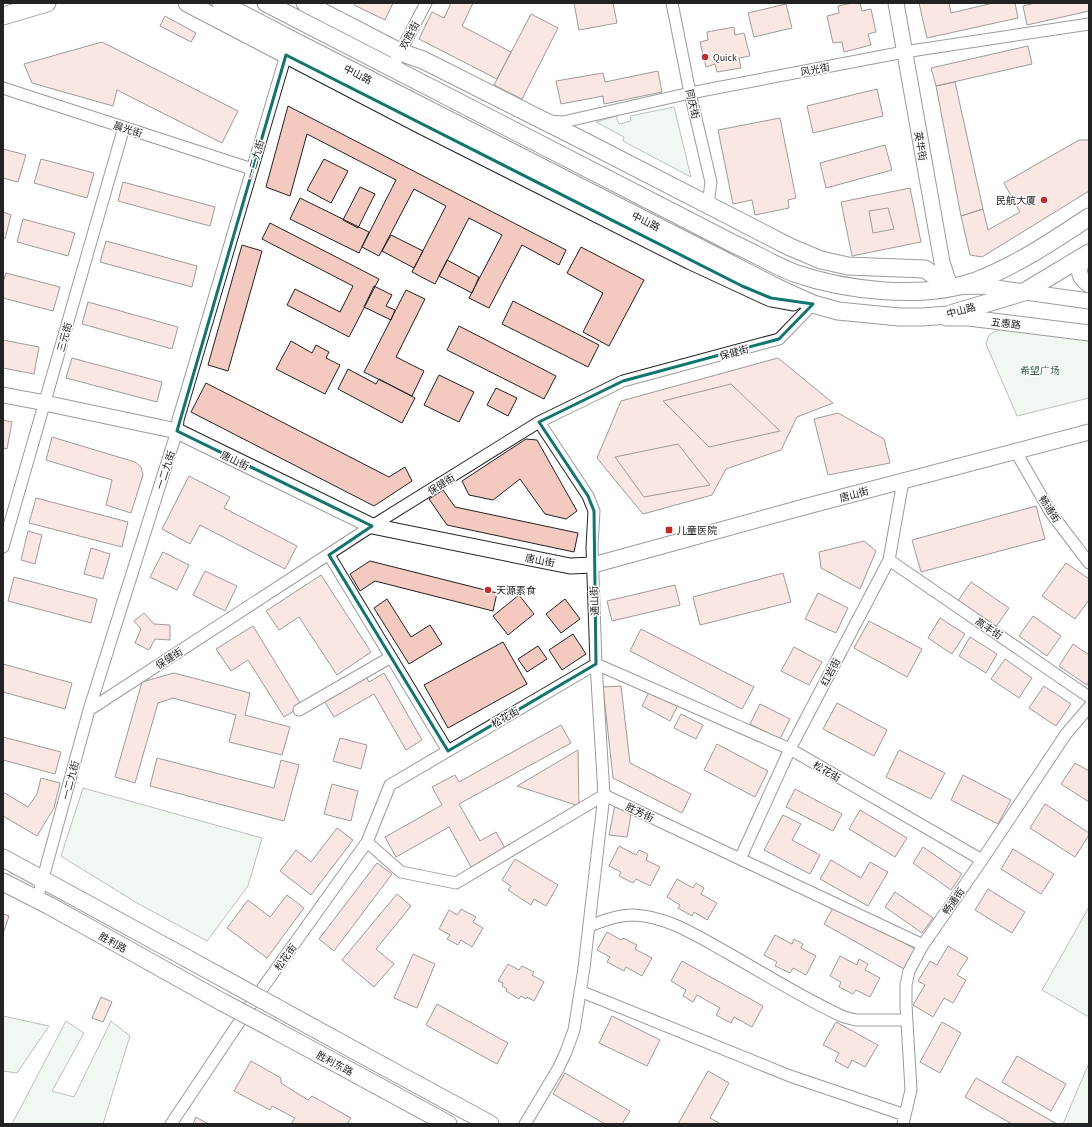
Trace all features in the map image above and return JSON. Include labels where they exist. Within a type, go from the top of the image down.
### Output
[{"type":"main road","points":[[3,16],[47,3]]},
{"type":"main road","points":[[187,3],[290,48]]},
{"type":"main road","name":"中山路","points":[[221,3],[290,48],[813,304],[838,311],[899,317],[947,315],[1024,292],[1089,253]]},
{"type":"main road","name":"中山路","points":[[266,3],[734,244],[793,272],[825,282],[874,290],[917,292],[950,287],[974,281],[996,272],[1042,248],[1089,217]]},
{"type":"main road","points":[[305,3],[400,52],[422,60],[790,247],[821,260],[865,268],[925,269],[950,287],[982,286],[1089,300]]},
{"type":"main road","name":"英华街","points":[[896,3],[942,262],[950,287]]},
{"type":"main road","points":[[1089,256],[1079,267],[1079,275],[1084,282],[1089,285]]},
{"type":"main road","name":"五惠路","points":[[923,317],[969,318],[1089,333]]},
{"type":"main road","name":"唐山街","points":[[3,395],[177,431],[372,526],[570,566],[593,564],[1089,432]]},
{"type":"main road","points":[[3,858],[490,1124]]},
{"type":"main road","name":"胜利路","points":[[3,882],[222,1002]]},
{"type":"main road","name":"胜利东路","points":[[222,1002],[448,1124]]},
{"type":"street","name":"欢胜街","points":[[392,68],[426,3]]},
{"type":"street","name":"同庆街","points":[[672,3],[690,93],[711,182],[708,205]]},
{"type":"street","name":"风光街","points":[[543,121],[563,122],[690,93],[904,52],[1089,24]]},
{"type":"street","name":"一二九街","points":[[37,900],[88,710],[177,431],[178,420],[252,170],[290,48]]},
{"type":"street","name":"晨光街","points":[[3,88],[252,170]]},
{"type":"street","name":"三元街","points":[[3,547],[124,127]]},
{"type":"street","name":"保健街","points":[[88,710],[372,526],[539,422],[622,381],[779,339],[813,304]]},
{"type":"street","name":"通山街","points":[[525,1124],[558,1069],[574,1030],[589,926],[604,795],[596,664],[592,547],[594,511],[588,496],[539,422]]},
{"type":"street","name":"畅通街","points":[[1016,452],[1051,513],[1089,563]]},
{"type":"street","name":"红岩街","points":[[740,858],[790,749],[889,560],[903,481]]},
{"type":"street","points":[[329,555],[448,751]]},
{"type":"street","name":"高丰街","points":[[889,560],[1089,696]]},
{"type":"street","points":[[299,710],[391,657]]},
{"type":"street","name":"松花街","points":[[171,1124],[254,1000],[367,842],[390,785],[596,664],[790,749],[982,860]]},
{"type":"street","name":"畅通街","points":[[904,1119],[908,1109],[911,1090],[906,992],[909,971],[923,945],[1066,734],[1089,707]]},
{"type":"street","points":[[367,842],[401,872],[456,883],[604,795]]},
{"type":"street","name":"胜芳街","points":[[604,795],[923,945]]},
{"type":"street","points":[[589,926],[620,916],[632,915],[664,920],[844,1018],[856,1020],[907,1020]]},
{"type":"street","points":[[580,992],[790,1076],[904,1119]]},
{"type":"highlighted area","points":[[286,55],[742,286],[771,298],[813,304],[779,339],[623,381],[539,422],[588,496],[594,511],[596,664],[448,751],[329,555],[372,526],[177,431]]},
{"type":"green space","points":[[674,107],[691,177],[623,141],[624,137],[596,122],[616,116],[619,124],[631,121],[630,116]]},
{"type":"green space","name":"希望广场","points":[[1002,328],[1089,336],[1089,398],[1017,416],[986,344],[989,335]]},
{"type":"green space","points":[[83,788],[262,838],[248,886],[207,941],[137,903],[61,856]]},
{"type":"green space","points":[[1089,907],[1089,1017],[1042,990]]},
{"type":"green space","points":[[3,1016],[49,1026],[17,1073],[3,1071]]},
{"type":"green space","points":[[66,1021],[84,1033],[52,1091],[74,1097],[111,1021],[130,1036],[103,1124],[12,1124]]},
{"type":"green space","points":[[1089,1063],[1089,1124],[1063,1124]]},
{"type":"building","points":[[355,3],[393,3],[385,20],[354,5]]},
{"type":"building","points":[[451,3],[473,3],[462,26],[511,52],[497,79],[419,39],[432,12],[444,18]]},
{"type":"building","points":[[574,3],[613,3],[617,23],[579,30]]},
{"type":"building","points":[[860,3],[862,11],[871,9],[876,32],[868,34],[871,45],[844,52],[842,42],[833,43],[827,16],[839,13],[838,6]]},
{"type":"building","points":[[919,3],[949,3],[951,13],[993,3],[1015,3],[1018,18],[927,38]]},
{"type":"building","points":[[1035,3],[1089,3],[1089,11],[1027,25],[1023,6]]},
{"type":"building","points":[[786,4],[792,28],[754,37],[748,13]]},
{"type":"building","points":[[531,14],[558,28],[522,99],[494,85]]},
{"type":"building","points":[[165,16],[196,33],[191,42],[160,26]]},
{"type":"building","points":[[734,27],[735,35],[744,33],[750,56],[739,58],[741,68],[717,72],[715,64],[706,67],[700,42],[708,40],[707,32]]},
{"type":"building","points":[[102,42],[238,111],[222,143],[117,90],[113,106],[32,83],[24,64]]},
{"type":"building","points":[[1028,46],[1032,64],[936,86],[931,68]]},
{"type":"building","points":[[658,71],[662,92],[604,104],[603,96],[561,104],[556,81],[603,73],[605,82]]},
{"type":"building","points":[[955,82],[983,209],[961,216],[936,86]]},
{"type":"building","points":[[877,89],[883,116],[813,133],[807,106]]},
{"type":"building","points":[[288,106],[566,250],[559,265],[522,245],[489,308],[469,298],[502,235],[469,218],[435,284],[412,272],[446,206],[414,189],[379,256],[362,247],[396,180],[307,134],[290,196],[266,187]]},
{"type":"building","points":[[780,118],[796,198],[788,200],[789,208],[755,215],[752,200],[733,204],[718,130]]},
{"type":"building","name":"民航大厦","points":[[1079,140],[1089,140],[1089,191],[982,257],[970,255],[961,216],[983,209],[988,230],[1020,212],[1004,183]]},
{"type":"building","points":[[885,145],[892,170],[826,188],[820,163]]},
{"type":"building","points":[[3,149],[26,155],[18,182],[3,178]]},
{"type":"building","points":[[41,159],[94,173],[87,198],[34,183]]},
{"type":"building","points":[[324,159],[348,171],[331,203],[307,190]]},
{"type":"building","points":[[123,182],[215,207],[210,226],[118,201]]},
{"type":"building","points":[[360,187],[375,194],[358,228],[343,220]]},
{"type":"building","points":[[910,188],[921,242],[852,256],[841,202]]},
{"type":"building","points":[[300,198],[369,232],[359,253],[290,219]]},
{"type":"building","points":[[888,208],[894,229],[873,233],[869,211]]},
{"type":"building","points":[[3,212],[11,215],[5,239],[3,238]]},
{"type":"building","points":[[23,219],[75,233],[68,256],[17,242]]},
{"type":"building","points":[[270,223],[379,279],[349,337],[287,305],[295,289],[340,312],[353,286],[262,239]]},
{"type":"building","points":[[391,235],[423,251],[414,268],[382,251]]},
{"type":"building","points":[[106,241],[197,266],[192,287],[100,262]]},
{"type":"building","points":[[242,245],[262,251],[228,371],[208,365]]},
{"type":"building","points":[[581,247],[644,280],[609,346],[583,332],[603,293],[567,273]]},
{"type":"building","points":[[447,260],[479,277],[472,293],[439,276]]},
{"type":"building","points":[[6,273],[60,287],[53,311],[3,298],[3,282]]},
{"type":"building","points":[[374,286],[392,295],[386,306],[395,310],[391,320],[364,307]]},
{"type":"building","points":[[406,290],[425,299],[396,357],[424,371],[412,396],[364,372]]},
{"type":"building","points":[[513,301],[599,345],[588,367],[502,324]]},
{"type":"building","points":[[88,302],[178,327],[172,349],[82,324]]},
{"type":"building","points":[[459,326],[556,376],[544,399],[447,350]]},
{"type":"building","points":[[3,340],[39,347],[34,374],[3,368]]},
{"type":"building","points":[[291,341],[312,353],[316,345],[329,352],[326,358],[340,365],[325,394],[276,369]]},
{"type":"building","points":[[72,358],[162,382],[157,402],[66,378]]},
{"type":"building","points":[[778,358],[833,403],[797,417],[781,450],[726,469],[712,495],[643,514],[597,458],[621,401]]},
{"type":"building","points":[[348,369],[376,384],[379,379],[415,398],[402,423],[338,389]]},
{"type":"building","points":[[439,375],[474,392],[459,422],[424,405]]},
{"type":"building","points":[[206,383],[389,477],[405,467],[412,481],[374,506],[191,412]]},
{"type":"building","points":[[731,384],[780,431],[709,447],[663,401]]},
{"type":"building","points":[[496,388],[517,398],[508,416],[487,405]]},
{"type":"building","points":[[838,413],[884,439],[890,463],[828,475],[814,419]]},
{"type":"building","points":[[3,420],[12,422],[7,449],[3,448]]},
{"type":"building","points":[[52,437],[135,462],[141,467],[143,475],[131,513],[106,505],[112,480],[46,460]]},
{"type":"building","points":[[526,439],[537,440],[577,511],[566,519],[545,514],[520,479],[493,500],[469,495],[462,481]]},
{"type":"building","points":[[678,444],[710,485],[644,497],[615,457]]},
{"type":"building","points":[[189,476],[230,497],[224,508],[297,546],[285,569],[200,525],[190,544],[162,529]]},
{"type":"building","points":[[443,490],[455,507],[578,533],[574,552],[447,525],[429,499]]},
{"type":"building","points":[[36,498],[128,522],[122,547],[29,523]]},
{"type":"building","points":[[1036,506],[1045,539],[921,572],[912,540]]},
{"type":"building","points":[[28,531],[42,535],[35,564],[21,560]]},
{"type":"building","points":[[864,541],[876,551],[860,589],[821,568],[819,552]]},
{"type":"building","points":[[91,548],[110,554],[103,579],[84,574]]},
{"type":"building","points":[[163,552],[189,565],[177,590],[150,577]]},
{"type":"building","points":[[370,561],[497,593],[493,611],[375,581],[360,591],[350,574]]},
{"type":"building","points":[[1066,563],[1089,579],[1089,600],[1075,619],[1042,596]]},
{"type":"building","points":[[205,571],[237,586],[225,611],[193,595]]},
{"type":"building","points":[[783,573],[791,602],[700,625],[693,597]]},
{"type":"building","points":[[321,575],[371,652],[337,675],[299,617],[279,630],[266,611]]},
{"type":"building","points":[[14,577],[97,599],[91,623],[8,601]]},
{"type":"building","points":[[971,582],[1009,608],[995,628],[957,602]]},
{"type":"building","points":[[675,585],[680,605],[612,621],[607,601]]},
{"type":"building","points":[[818,593],[848,608],[836,633],[805,619]]},
{"type":"building","points":[[519,595],[534,614],[508,635],[493,616]]},
{"type":"building","points":[[387,599],[411,637],[430,625],[442,644],[409,664],[374,608]]},
{"type":"building","points":[[565,599],[580,619],[561,633],[546,614]]},
{"type":"building","points":[[144,613],[154,624],[170,625],[170,640],[155,639],[149,650],[135,643],[141,629],[134,621]]},
{"type":"building","points":[[1033,616],[1061,636],[1047,656],[1019,636]]},
{"type":"building","points":[[940,618],[965,634],[952,654],[928,638]]},
{"type":"building","points":[[869,621],[922,649],[907,677],[854,648]]},
{"type":"building","points":[[253,626],[302,706],[284,717],[248,660],[231,671],[216,649]]},
{"type":"building","points":[[641,629],[754,687],[742,709],[630,651]]},
{"type":"building","points":[[573,634],[586,654],[562,670],[549,650]]},
{"type":"building","points":[[970,637],[997,654],[986,673],[959,656]]},
{"type":"building","points":[[503,642],[527,684],[448,728],[424,685]]},
{"type":"building","points":[[1073,644],[1089,655],[1089,681],[1087,685],[1059,666]]},
{"type":"building","points":[[538,646],[547,659],[527,672],[518,659]]},
{"type":"building","points":[[794,647],[822,662],[809,685],[781,671]]},
{"type":"building","points":[[1005,659],[1032,678],[1019,698],[991,679]]},
{"type":"building","points":[[3,664],[72,683],[65,709],[3,692]]},
{"type":"building","points":[[174,673],[250,693],[245,715],[290,727],[282,755],[229,742],[236,715],[173,698],[158,703],[135,783],[115,777],[142,682]]},
{"type":"building","points":[[384,673],[422,740],[406,750],[374,694],[334,717],[323,699],[365,675],[369,682]]},
{"type":"building","points":[[621,686],[630,763],[691,794],[682,813],[613,778],[603,687]]},
{"type":"building","points":[[1044,686],[1071,704],[1056,726],[1029,708]]},
{"type":"building","points":[[650,690],[678,705],[670,721],[642,706]]},
{"type":"building","points":[[837,703],[887,730],[874,756],[823,729]]},
{"type":"building","points":[[760,704],[790,719],[780,739],[750,724]]},
{"type":"building","points":[[681,714],[703,725],[696,739],[674,728]]},
{"type":"building","points":[[561,725],[571,743],[459,804],[480,841],[496,832],[505,848],[471,867],[449,827],[396,857],[385,837],[442,805],[432,787],[455,775],[459,782]]},
{"type":"building","points":[[3,737],[61,752],[55,774],[3,760]]},
{"type":"building","points":[[340,738],[367,745],[361,769],[333,761]]},
{"type":"building","points":[[717,744],[768,771],[755,797],[704,770]]},
{"type":"building","points":[[578,750],[579,806],[517,786]]},
{"type":"building","points":[[899,750],[945,773],[931,799],[886,777]]},
{"type":"building","points":[[157,758],[274,788],[281,760],[299,765],[284,821],[150,786]]},
{"type":"building","points":[[1075,763],[1089,771],[1089,802],[1061,784]]},
{"type":"building","points":[[963,775],[1011,800],[998,824],[951,800]]},
{"type":"building","points":[[41,778],[60,783],[54,808],[37,836],[3,816],[3,792],[28,807],[37,794]]},
{"type":"building","points":[[332,784],[358,791],[351,821],[324,814]]},
{"type":"building","points":[[795,789],[842,814],[833,831],[786,807]]},
{"type":"building","points":[[1045,804],[1089,833],[1075,857],[1030,828]]},
{"type":"building","points":[[615,805],[632,809],[627,837],[609,835]]},
{"type":"building","points":[[860,810],[907,838],[895,857],[849,829]]},
{"type":"building","points":[[783,815],[801,824],[792,840],[820,855],[810,874],[764,850]]},
{"type":"building","points":[[337,828],[353,840],[311,895],[280,871],[296,850],[311,862]]},
{"type":"building","points":[[619,846],[636,855],[639,850],[648,854],[646,860],[660,867],[650,886],[636,879],[633,883],[619,876],[621,872],[609,866]]},
{"type":"building","points":[[923,847],[962,874],[951,890],[913,863]]},
{"type":"building","points":[[1013,849],[1054,874],[1041,894],[1001,869]]},
{"type":"building","points":[[515,859],[558,885],[546,906],[534,899],[531,905],[508,890],[511,886],[502,880]]},
{"type":"building","points":[[831,860],[861,878],[870,862],[888,872],[868,906],[820,879]]},
{"type":"building","points":[[377,863],[392,874],[334,951],[319,939]]},
{"type":"building","points":[[677,879],[693,888],[696,883],[704,888],[701,894],[717,903],[707,920],[694,912],[692,916],[678,908],[680,905],[667,897]]},
{"type":"building","points":[[988,889],[1025,912],[1012,933],[975,910]]},
{"type":"building","points":[[895,892],[933,918],[922,933],[885,907]]},
{"type":"building","points":[[397,894],[411,906],[376,949],[394,964],[374,987],[342,960]]},
{"type":"building","points":[[287,895],[304,908],[267,958],[227,928],[248,900],[270,917]]},
{"type":"building","points":[[835,904],[915,949],[904,969],[824,924]]},
{"type":"building","points":[[461,909],[476,917],[473,922],[483,928],[472,947],[461,940],[458,945],[447,939],[450,935],[439,929],[449,910],[457,915]]},
{"type":"building","points":[[3,914],[9,916],[3,934]]},
{"type":"building","points":[[607,932],[621,940],[623,938],[637,945],[635,949],[652,958],[642,976],[626,967],[624,971],[607,962],[610,957],[597,950]]},
{"type":"building","points":[[775,935],[792,944],[794,939],[803,944],[801,948],[816,956],[806,975],[793,968],[790,973],[775,966],[777,962],[764,955]]},
{"type":"building","points":[[948,946],[968,958],[957,975],[966,980],[953,1003],[944,998],[933,1017],[913,1005],[925,985],[918,981],[930,961],[937,965]]},
{"type":"building","points":[[413,954],[435,964],[417,1008],[394,998]]},
{"type":"building","points":[[840,956],[857,965],[859,959],[868,964],[865,970],[880,978],[870,997],[856,990],[853,994],[839,987],[841,982],[830,976]]},
{"type":"building","points":[[682,961],[763,1006],[752,1027],[734,1017],[731,1023],[716,1015],[720,1008],[697,995],[693,1002],[683,996],[686,990],[671,981]]},
{"type":"building","points":[[508,964],[519,970],[522,966],[534,972],[532,975],[544,982],[534,1001],[527,997],[526,999],[521,996],[519,999],[506,991],[507,989],[502,986],[503,983],[498,981]]},
{"type":"building","points":[[101,997],[112,1002],[103,1022],[92,1018]]},
{"type":"building","points":[[437,1004],[508,1043],[497,1064],[426,1025]]},
{"type":"building","points":[[612,1016],[660,1040],[647,1066],[599,1043]]},
{"type":"building","points":[[836,1022],[878,1045],[865,1067],[852,1060],[848,1068],[835,1061],[839,1053],[823,1045]]},
{"type":"building","points":[[942,1022],[961,1033],[940,1073],[920,1062]]},
{"type":"building","points":[[1017,1056],[1066,1084],[1051,1111],[1002,1082]]},
{"type":"building","points":[[251,1061],[281,1078],[281,1083],[308,1100],[312,1096],[351,1118],[347,1124],[291,1124],[295,1118],[272,1106],[270,1110],[234,1091]]},
{"type":"building","points":[[708,1071],[729,1083],[710,1118],[721,1124],[678,1124]]},
{"type":"building","points":[[565,1073],[630,1111],[622,1124],[605,1124],[553,1094]]},
{"type":"building","points":[[976,1078],[1057,1124],[1012,1124],[965,1097]]},
{"type":"building","points":[[196,1117],[208,1124],[193,1124]]},
{"type":"place","name":"Quick","points":[[705,57]]},
{"type":"place","name":"民航大厦","points":[[1044,200]]},
{"type":"place","name":"儿童医院","points":[[669,530]]},
{"type":"place","name":"天源素食","points":[[488,590]]}]
